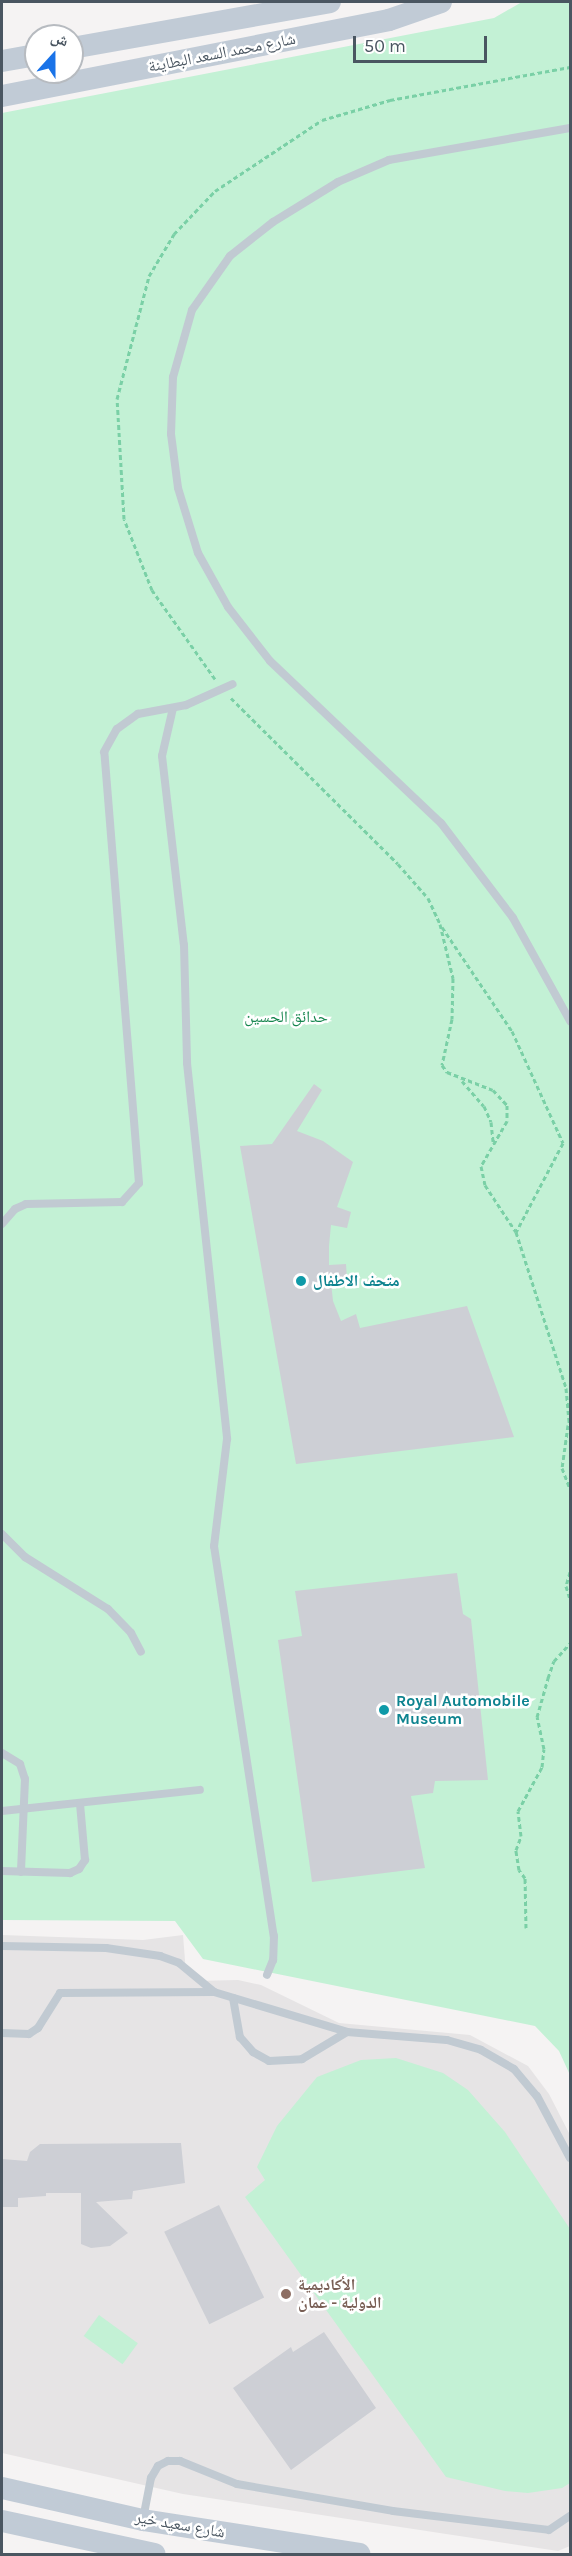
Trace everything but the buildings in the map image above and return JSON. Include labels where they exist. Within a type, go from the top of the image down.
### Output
[{"type":"street","name":"شارع محمد السعد البطاينة","points":[[84,46],[330,2]]},
{"type":"street","name":"شارع محمد السعد البطاينة","points":[[2,96],[389,20],[441,2]]},
{"type":"street","points":[[2,61],[24,57]]},
{"type":"street","name":"شارع سعيد خير","points":[[2,2488],[143,2520],[359,2554]]},
{"type":"street","name":"شارع سعيد خير","points":[[2,2521],[154,2554]]},
{"type":"lane","points":[[570,128],[389,160],[338,182],[273,222],[230,256],[192,310],[173,377],[171,434],[178,488],[198,554],[228,608],[270,661],[448,831],[513,918],[570,1021]]},
{"type":"lane","points":[[2,1224],[15,1209],[26,1204],[122,1202],[139,1183],[102,765],[109,740],[127,721],[173,708],[232,684]]},
{"type":"lane","points":[[173,708],[162,756],[184,945],[188,1074],[227,1439],[214,1546],[274,1936],[273,1960],[267,1975]]},
{"type":"lane","points":[[2,1534],[25,1557],[108,1609],[131,1633],[141,1652]]},
{"type":"lane","points":[[2,1753],[14,1758],[24,1771],[21,1872]]},
{"type":"lane","points":[[2,1811],[200,1790]]},
{"type":"lane","points":[[2,1871],[70,1873],[80,1869],[85,1860],[80,1804]]},
{"type":"lane","points":[[2,1946],[106,1948],[160,1956],[178,1963],[214,1992]]},
{"type":"lane","points":[[2,2033],[28,2034],[38,2028],[60,1993],[214,1992],[347,2032],[447,2040],[481,2050],[514,2069],[537,2096],[570,2158]]},
{"type":"lane","points":[[233,1998],[240,2037],[253,2052],[269,2061],[303,2059],[347,2032]]},
{"type":"lane","points":[[143,2520],[151,2478],[158,2466],[168,2461],[180,2461],[237,2484],[393,2511],[549,2530],[570,2516]]},
{"type":"path","points":[[516,1232],[563,1143],[512,1031],[440,924],[428,898],[398,864],[223,689],[152,590],[124,519],[117,399],[149,276],[174,234],[215,191],[322,120],[390,100],[570,67]]},
{"type":"path","points":[[440,924],[453,978],[452,1019],[442,1065],[458,1077],[484,1106],[491,1122],[493,1144]]},
{"type":"path","points":[[458,1077],[493,1090],[504,1099],[507,1120],[481,1166],[485,1185],[516,1232],[566,1388],[568,1425],[562,1468],[570,1490]]},
{"type":"path","points":[[568,1425],[570,1432]]},
{"type":"path","points":[[570,1572],[566,1586],[570,1599]]},
{"type":"path","points":[[526,1928],[525,1878],[519,1870],[516,1850],[521,1836],[518,1811],[542,1767],[544,1749],[537,1717],[548,1678],[554,1661],[570,1643]]},
{"type":"shaded area","name":"الأكاديمية الدولية - عمان","points":[[2,1935],[143,1940],[183,1935],[186,1973],[196,1981],[238,1980],[261,1985],[339,2023],[470,2035],[528,2066],[549,2094],[570,2135],[570,2546],[558,2551],[183,2494],[2,2453]]},
{"type":"green space","name":"حدائق الحسين","points":[[522,2],[570,2],[570,2075],[559,2051],[535,2026],[203,1959],[175,1921],[2,1920],[2,113],[494,18]]},
{"type":"green space","points":[[396,2058],[443,2073],[468,2090],[505,2132],[570,2229],[570,2483],[562,2488],[528,2493],[505,2491],[446,2477],[245,2197],[265,2180],[257,2167],[277,2126],[317,2077],[361,2060]]},
{"type":"green space","points":[[99,2315],[138,2343],[123,2364],[84,2336]]},
{"type":"place","name":"متحف الاطفال","points":[[301,1281]]},
{"type":"place","name":"Royal Automobile Museum","points":[[384,1710]]},
{"type":"place","name":"الأكاديمية الدولية - عمان","points":[[286,2294]]}]
